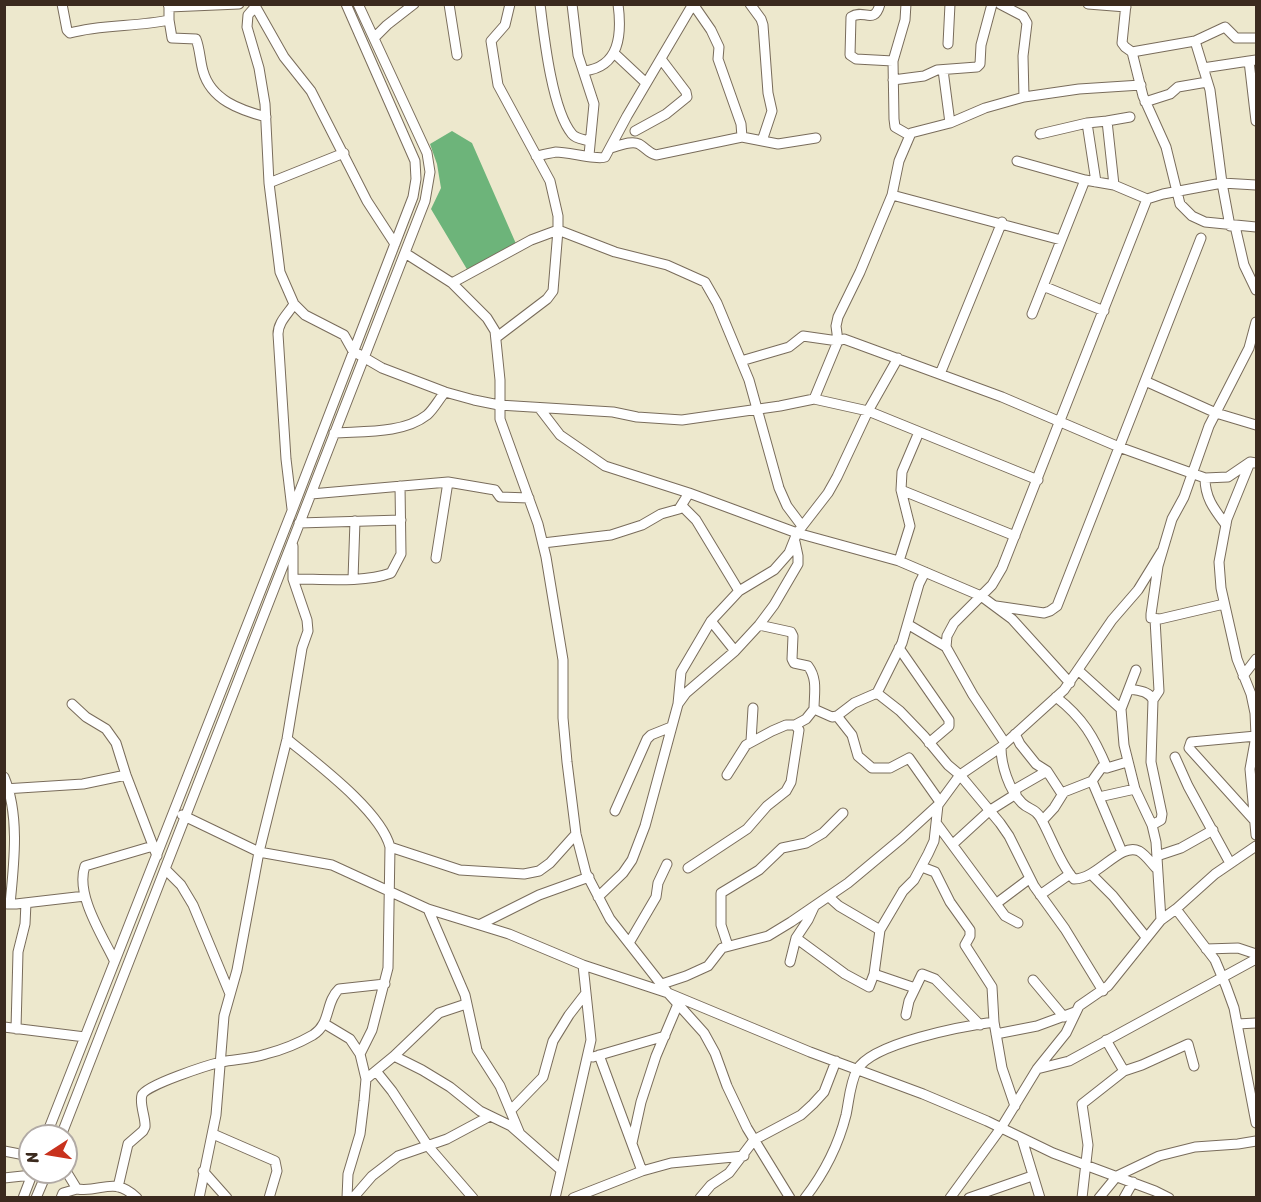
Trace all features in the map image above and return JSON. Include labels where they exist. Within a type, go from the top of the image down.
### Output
[{"type":"street","points":[[62,4],[69,32],[87,28],[169,20]]},
{"type":"street","points":[[239,4],[169,6],[171,38],[196,39],[206,78],[222,99],[231,105],[266,117]]},
{"type":"street","points":[[51,1124],[155,851],[174,812],[413,197],[416,161],[346,4]]},
{"type":"street","points":[[66,1124],[425,201],[429,182],[429,162],[358,4]]},
{"type":"street","points":[[374,38],[414,4]]},
{"type":"street","points":[[449,4],[457,54]]},
{"type":"street","points":[[497,337],[547,299],[553,291],[558,230],[558,216],[550,181],[498,84],[495,74],[491,41],[505,25],[510,4]]},
{"type":"street","points":[[540,4],[548,64],[560,107],[571,134],[589,141]]},
{"type":"street","points":[[572,4],[576,48],[594,104],[588,155]]},
{"type":"street","points":[[584,71],[602,67],[617,49],[618,4]]},
{"type":"street","points":[[750,4],[763,25],[768,93],[772,111],[762,141]]},
{"type":"street","points":[[880,4],[875,15],[856,14],[851,17],[850,55],[856,59],[893,61]]},
{"type":"street","points":[[906,4],[905,20],[893,61],[894,126],[909,135]]},
{"type":"street","points":[[948,44],[950,4]]},
{"type":"street","points":[[893,80],[924,76],[943,70],[979,66],[981,45],[992,4]]},
{"type":"street","points":[[1000,4],[1026,20],[1023,56],[1024,97]]},
{"type":"street","points":[[1088,4],[1126,6],[1122,43],[1132,52],[1195,41],[1225,27],[1236,38],[1257,38]]},
{"type":"street","points":[[536,156],[556,152],[603,159],[693,5],[711,30],[719,47],[718,59],[741,124],[742,137]]},
{"type":"street","points":[[395,244],[370,207],[311,91],[284,57],[255,6],[248,15],[247,27],[259,68],[266,117],[269,183],[280,272],[294,304],[305,315],[344,335],[353,351],[364,358],[382,368],[445,392],[499,405],[540,409],[613,412],[637,417],[682,420],[814,399],[868,411],[1038,480]]},
{"type":"street","points":[[1195,41],[1210,90],[1222,183],[1232,226],[1244,265],[1257,290]]},
{"type":"street","points":[[1132,52],[1145,102],[1166,147],[1180,204],[1192,216],[1205,222],[1257,228]]},
{"type":"street","points":[[614,53],[646,83]]},
{"type":"street","points":[[635,131],[666,114],[687,96],[661,59]]},
{"type":"street","points":[[1203,68],[1253,60],[1257,121]]},
{"type":"street","points":[[943,70],[950,123]]},
{"type":"street","points":[[1145,102],[1170,94],[1178,87],[1207,82]]},
{"type":"street","points":[[814,399],[838,341],[836,326],[838,317],[860,272],[892,195],[899,161],[912,132],[950,123],[985,108],[1024,97],[1080,89],[1141,85]]},
{"type":"street","points":[[1040,134],[1087,123],[1130,117]]},
{"type":"street","points":[[1107,121],[1114,185]]},
{"type":"street","points":[[1087,123],[1096,182]]},
{"type":"street","points":[[611,148],[632,142],[639,144],[651,154],[664,154],[742,137],[778,144],[816,138]]},
{"type":"street","points":[[269,183],[344,153]]},
{"type":"street","points":[[1017,162],[1085,180],[1114,185],[1147,199],[1222,183],[1257,185]]},
{"type":"street","points":[[1032,314],[1085,180]]},
{"type":"street","points":[[892,195],[1002,222],[1061,240]]},
{"type":"street","points":[[946,647],[947,636],[954,623],[992,585],[1002,568],[1147,199]]},
{"type":"street","points":[[940,374],[1002,222]]},
{"type":"street","points":[[452,283],[531,240],[558,230],[615,252],[667,265],[702,279],[717,303],[741,361],[757,408],[779,488],[798,533],[798,564],[774,605],[759,625],[735,651],[692,688],[678,704]]},
{"type":"street","points":[[994,605],[1044,613],[1057,606],[1201,238]]},
{"type":"street","points":[[405,253],[452,283],[493,325],[497,337],[500,419],[543,543],[564,669],[563,718],[576,834],[580,854],[589,877],[610,918],[668,993],[704,1033],[754,1140],[789,1197]]},
{"type":"street","points":[[1043,286],[1104,311]]},
{"type":"street","points":[[292,511],[286,459],[278,334],[279,324],[294,304]]},
{"type":"street","points":[[1224,604],[1183,615],[1151,618],[1162,551],[1172,519],[1184,496],[1216,413],[1249,348],[1257,322]]},
{"type":"street","points":[[741,361],[789,346],[803,336],[838,341],[844,339],[1061,421],[1119,447],[1205,478],[1228,477],[1253,463]]},
{"type":"street","points":[[598,897],[623,873],[632,860],[645,826],[678,704],[681,672],[711,621],[739,591],[774,570],[789,553],[798,533],[837,477],[868,411],[898,358]]},
{"type":"street","points":[[1145,381],[1216,413],[1257,425]]},
{"type":"street","points":[[334,433],[391,428],[418,420],[429,413],[445,392]]},
{"type":"street","points":[[540,409],[560,435],[605,466],[689,493],[798,533],[899,561],[981,596],[1028,635],[1070,683]]},
{"type":"street","points":[[899,561],[910,526],[901,490],[902,472],[919,432]]},
{"type":"street","points":[[1253,463],[1226,525],[1219,562],[1221,588],[1237,659],[1254,706],[1256,736],[1250,769],[1257,835]]},
{"type":"street","points":[[1205,478],[1208,498],[1226,525]]},
{"type":"street","points":[[311,494],[448,482],[495,490],[500,497],[529,498]]},
{"type":"street","points":[[436,558],[448,482]]},
{"type":"street","points":[[293,579],[353,579],[384,576],[391,573],[401,554],[400,486]]},
{"type":"street","points":[[901,490],[1015,536]]},
{"type":"street","points":[[543,543],[611,535],[642,525],[662,514],[675,511],[682,506],[689,493]]},
{"type":"street","points":[[682,506],[696,520],[739,591]]},
{"type":"street","points":[[299,523],[400,520]]},
{"type":"street","points":[[353,579],[355,521]]},
{"type":"street","points":[[199,1197],[213,1134],[222,1028],[237,970],[259,852],[287,739],[302,648],[308,631],[307,620],[293,579],[293,540]]},
{"type":"street","points":[[662,984],[708,966],[722,948],[768,936],[829,897],[866,869],[939,804],[960,775],[1003,745],[1070,683],[1112,620],[1138,590],[1162,551]]},
{"type":"street","points":[[814,709],[832,717],[837,716],[854,703],[878,693],[909,625],[914,598],[925,572]]},
{"type":"street","points":[[1153,700],[1159,691],[1155,619]]},
{"type":"street","points":[[711,621],[735,651]]},
{"type":"street","points":[[728,775],[739,754],[751,741],[786,725],[795,725],[806,719],[814,709],[813,676],[808,666],[794,663],[791,632],[759,625]]},
{"type":"street","points":[[909,625],[946,647],[1003,745],[1001,758],[1004,771],[1015,792],[1023,804],[1036,810],[1070,874],[1077,879],[1092,875],[1122,852],[1134,850],[1156,868]]},
{"type":"street","points":[[899,648],[949,720],[949,726],[929,743]]},
{"type":"street","points":[[1243,676],[1257,659]]},
{"type":"street","points":[[1078,670],[1121,709]]},
{"type":"street","points":[[1136,670],[1121,709],[1127,762],[1135,789],[1152,825],[1157,856],[1161,920]]},
{"type":"street","points":[[1130,689],[1145,692],[1151,695],[1153,700],[1151,762],[1162,814],[1161,820],[1152,825]]},
{"type":"street","points":[[878,693],[900,711],[948,765],[960,775],[1009,836],[1029,879],[1065,929],[1103,991]]},
{"type":"street","points":[[1056,697],[1081,719],[1096,741],[1107,768]]},
{"type":"street","points":[[72,704],[112,736],[155,851]]},
{"type":"street","points":[[751,741],[753,708]]},
{"type":"street","points":[[796,938],[845,974],[869,987],[874,974],[880,930],[903,891],[922,867],[934,841],[939,804],[909,758],[884,769],[872,768],[865,764],[858,756],[852,735],[837,716]]},
{"type":"street","points":[[688,868],[747,829],[767,806],[786,791],[791,782],[799,730],[795,725]]},
{"type":"street","points":[[615,812],[647,739],[651,735],[671,728]]},
{"type":"street","points":[[1015,734],[1036,764],[1047,771],[1062,794]]},
{"type":"street","points":[[1254,820],[1189,748],[1191,741],[1256,736]]},
{"type":"street","points":[[287,739],[352,796],[383,828],[390,847],[388,968],[372,1030],[360,1054]]},
{"type":"street","points":[[1175,757],[1188,786],[1230,863]]},
{"type":"street","points":[[1042,821],[1054,808],[1062,794],[1092,781],[1102,767],[1107,768],[1127,762]]},
{"type":"street","points":[[954,844],[989,811],[1047,771]]},
{"type":"street","points":[[7,789],[83,784],[126,775]]},
{"type":"street","points":[[4,777],[7,789],[9,835],[15,854],[7,904],[85,896]]},
{"type":"street","points":[[1092,781],[1122,852]]},
{"type":"street","points":[[1100,797],[1135,789]]},
{"type":"street","points":[[174,812],[259,852],[332,865],[428,909],[481,924],[583,965],[668,993],[923,1094],[1086,1166],[1169,1197]]},
{"type":"street","points":[[728,946],[721,925],[721,893],[759,870],[782,848],[806,843],[823,833],[843,813]]},
{"type":"street","points":[[937,824],[1005,916],[1018,923]]},
{"type":"street","points":[[1157,856],[1181,848],[1213,830]]},
{"type":"street","points":[[390,847],[460,870],[524,874],[539,871],[550,863],[576,834]]},
{"type":"street","points":[[950,1197],[1001,1128],[1037,1070],[1066,1033],[1075,1012],[1082,1003],[1103,991],[1161,920],[1215,874],[1257,846]]},
{"type":"street","points":[[114,960],[85,896],[83,872],[85,866],[155,851]]},
{"type":"street","points":[[629,943],[656,897],[658,883],[667,864]]},
{"type":"street","points":[[922,867],[935,872],[950,902],[970,930],[965,945],[992,987],[994,1022],[1004,1076],[1015,1106]]},
{"type":"street","points":[[165,869],[181,885],[193,905],[230,994]]},
{"type":"street","points":[[1040,895],[1070,874]]},
{"type":"street","points":[[1092,875],[1113,896],[1146,936]]},
{"type":"street","points":[[481,924],[539,895],[589,877]]},
{"type":"street","points":[[997,903],[1029,879]]},
{"type":"street","points":[[829,897],[880,930]]},
{"type":"street","points":[[16,1029],[18,952],[25,924],[26,903]]},
{"type":"street","points":[[790,962],[796,938],[814,907]]},
{"type":"street","points":[[428,909],[457,972],[477,1050],[500,1086],[520,1134]]},
{"type":"street","points":[[1176,909],[1215,960],[1222,977],[1237,1024],[1257,1123]]},
{"type":"street","points":[[1206,949],[1238,948],[1257,954]]},
{"type":"street","points":[[1037,1070],[1069,1061],[1160,1012],[1188,994],[1257,959]]},
{"type":"street","points":[[555,1197],[588,1059],[591,1026],[583,965]]},
{"type":"street","points":[[874,974],[915,988]]},
{"type":"street","points":[[906,1015],[922,974],[929,975],[980,1025]]},
{"type":"street","points":[[1033,980],[1064,1017]]},
{"type":"street","points":[[118,1187],[128,1144],[145,1127],[143,1093],[174,1078],[220,1063],[266,1055],[313,1035],[325,1024],[335,993],[339,989],[385,984]]},
{"type":"street","points":[[511,1110],[543,1077],[553,1041],[586,993]]},
{"type":"street","points":[[366,1079],[439,1013],[466,1004]]},
{"type":"street","points":[[632,1143],[640,1102],[678,1004]]},
{"type":"street","points":[[996,1034],[1037,1026],[1075,1012]]},
{"type":"street","points":[[805,1197],[832,1157],[845,1120],[857,1069],[873,1055],[893,1045],[994,1022]]},
{"type":"street","points":[[1237,1024],[1257,1023]]},
{"type":"street","points":[[325,1024],[351,1039],[360,1054],[366,1079],[360,1134],[348,1174],[347,1197]]},
{"type":"street","points":[[4,1027],[85,1037]]},
{"type":"street","points":[[588,1059],[665,1035]]},
{"type":"street","points":[[1106,1040],[1124,1071]]},
{"type":"street","points":[[1082,1197],[1087,1133],[1082,1104],[1124,1071],[1188,1044],[1194,1066]]},
{"type":"street","points":[[599,1055],[642,1171]]},
{"type":"street","points":[[394,1056],[450,1087],[472,1106],[511,1126],[560,1170]]},
{"type":"street","points":[[700,1197],[711,1185],[729,1173],[754,1140],[810,1108],[824,1092],[836,1061]]},
{"type":"street","points":[[376,1071],[398,1098],[428,1146],[473,1197]]},
{"type":"street","points":[[353,1197],[372,1176],[398,1156],[447,1139],[490,1116]]},
{"type":"street","points":[[213,1134],[275,1161],[277,1171],[269,1197]]},
{"type":"street","points":[[1022,1139],[1040,1197]]},
{"type":"street","points":[[1099,1197],[1117,1176],[1159,1156],[1195,1147],[1257,1141]]},
{"type":"street","points":[[573,1197],[642,1171],[671,1163],[744,1156]]},
{"type":"street","points":[[203,1171],[227,1197]]},
{"type":"street","points":[[969,1197],[1032,1176]]},
{"type":"street","points":[[1124,1197],[1133,1182]]},
{"type":"street","points":[[74,1184],[77,1189]]},
{"type":"street","points":[[61,1197],[63,1193],[77,1189],[107,1185],[128,1189],[137,1197]]},
{"type":"green space","points":[[452,131],[472,143],[517,246],[468,271],[431,209],[441,188],[437,164],[430,144]]}]
